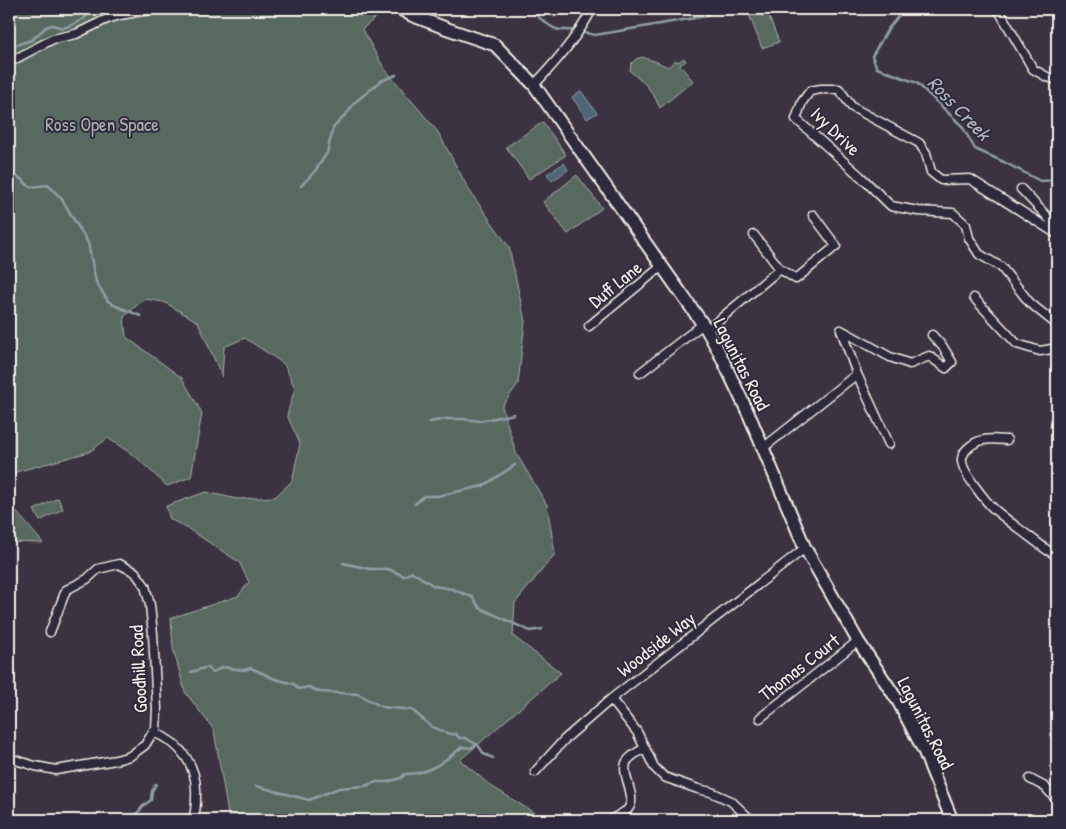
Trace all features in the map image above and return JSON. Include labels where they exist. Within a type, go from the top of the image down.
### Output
[{"type":"street","points":[[9,63],[53,39],[76,34],[120,15],[154,9]]},
{"type":"street","name":"Lagunitas Road","points":[[400,9],[448,29],[495,45],[534,84],[705,327],[732,378],[764,448],[805,548],[858,641],[898,701],[924,751],[952,820]]},
{"type":"street","points":[[534,84],[556,62],[592,9]]},
{"type":"street","points":[[1000,11],[1033,69],[1047,78],[1057,80]]},
{"type":"street","name":"Ivy Drive","points":[[1057,234],[970,179],[941,180],[931,172],[926,153],[919,143],[852,107],[840,89],[810,91],[802,102],[796,119],[891,206],[918,211],[952,213],[966,225],[969,238],[979,254],[1000,267],[1030,303],[1056,324],[1057,327]]},
{"type":"street","points":[[1021,190],[1057,227]]},
{"type":"street","points":[[754,235],[780,269],[796,279],[836,246],[813,215]]},
{"type":"street","name":"Duff Lane","points":[[589,326],[662,266]]},
{"type":"street","points":[[640,373],[705,327],[780,269]]},
{"type":"street","points":[[974,298],[1017,344],[1040,351],[1052,349],[1057,345]]},
{"type":"street","points":[[889,444],[857,374],[841,330],[890,357],[910,364],[929,356],[946,368],[952,362],[943,347],[932,335]]},
{"type":"street","points":[[764,448],[857,374]]},
{"type":"street","points":[[1007,440],[989,438],[973,444],[965,451],[962,459],[964,470],[994,508],[1047,550],[1057,555]]},
{"type":"street","name":"Woodside Way","points":[[536,772],[565,739],[612,699],[805,548]]},
{"type":"street","name":"Goodhill Road","points":[[9,758],[56,770],[92,765],[130,756],[145,745],[156,729],[154,634],[145,586],[135,572],[119,564],[98,569],[87,579],[66,590],[50,632]]},
{"type":"street","name":"Thomas Court","points":[[760,718],[858,641]]},
{"type":"street","points":[[612,699],[637,732],[654,767],[664,777],[711,792],[730,801],[751,820]]},
{"type":"street","points":[[153,732],[164,736],[176,744],[195,775],[197,788],[195,815],[192,820]]},
{"type":"street","points":[[610,820],[630,806],[630,791],[625,771],[626,761],[644,748]]},
{"type":"street","points":[[1030,779],[1046,787],[1057,800]]},
{"type":"green space","name":"Ross Open Space","points":[[9,9],[386,9],[362,29],[384,68],[438,132],[469,190],[509,247],[525,321],[518,384],[502,406],[516,453],[547,505],[555,554],[515,603],[513,636],[561,673],[460,760],[491,786],[536,814],[541,820],[229,820],[214,730],[185,692],[173,648],[171,618],[238,596],[249,582],[239,562],[170,519],[166,506],[206,492],[237,499],[275,497],[292,481],[300,444],[287,415],[295,388],[284,364],[245,338],[224,347],[222,377],[198,322],[164,302],[144,299],[124,317],[126,337],[182,378],[202,413],[191,477],[167,486],[136,457],[108,438],[89,452],[16,472],[9,483]]},
{"type":"green space","points":[[747,9],[766,9],[779,42],[762,48]]},
{"type":"green space","points":[[642,57],[668,67],[676,60],[678,62],[684,58],[686,61],[680,65],[693,81],[660,108],[647,86],[630,71],[631,64],[636,59]]},
{"type":"green space","points":[[543,122],[566,155],[529,179],[506,147]]},
{"type":"green space","points":[[577,175],[602,208],[568,234],[543,202]]},
{"type":"green space","points":[[58,498],[63,509],[40,521],[34,510]]},
{"type":"green space","points":[[9,503],[43,543],[9,542]]},
{"type":"water","points":[[581,91],[597,113],[587,119],[572,97]]},
{"type":"water","points":[[564,163],[568,170],[552,181],[547,174]]},
{"type":"waterway","name":"Ross Creek","points":[[9,47],[32,40],[46,27],[52,25],[63,28],[72,25],[85,18],[91,9]]},
{"type":"waterway","name":"Ross Creek","points":[[530,9],[553,28],[576,31]]},
{"type":"waterway","name":"Ross Creek","points":[[582,32],[595,35],[637,28],[706,16],[715,9]]},
{"type":"waterway","name":"Ross Creek","points":[[904,9],[888,29],[872,56],[877,68],[917,83],[962,126],[975,149],[1040,181],[1057,180]]},
{"type":"waterway","points":[[301,186],[315,171],[327,153],[333,128],[354,103],[381,81],[396,75]]},
{"type":"waterway","points":[[9,173],[21,179],[30,187],[48,185],[61,198],[88,243],[96,282],[108,301],[141,316]]},
{"type":"waterway","points":[[430,422],[446,419],[480,421],[514,414]]},
{"type":"waterway","points":[[415,504],[424,496],[437,496],[483,486],[515,465]]},
{"type":"waterway","points":[[343,563],[370,569],[388,569],[404,576],[412,572],[434,586],[452,589],[472,597],[480,608],[530,631],[542,629]]},
{"type":"waterway","points":[[191,672],[208,667],[212,673],[222,667],[243,670],[251,668],[275,679],[294,684],[298,689],[309,687],[320,692],[358,694],[382,707],[412,710],[432,727],[450,734],[456,734],[459,738],[465,738],[478,745],[484,754],[493,758]]},
{"type":"waterway","points":[[256,786],[309,800],[339,788],[387,782],[401,778],[405,774],[429,770],[462,747],[470,748],[477,745]]},
{"type":"waterway","points":[[136,815],[151,800],[152,791],[156,784]]},
{"type":"waterway","points":[[691,820],[695,816]]}]
